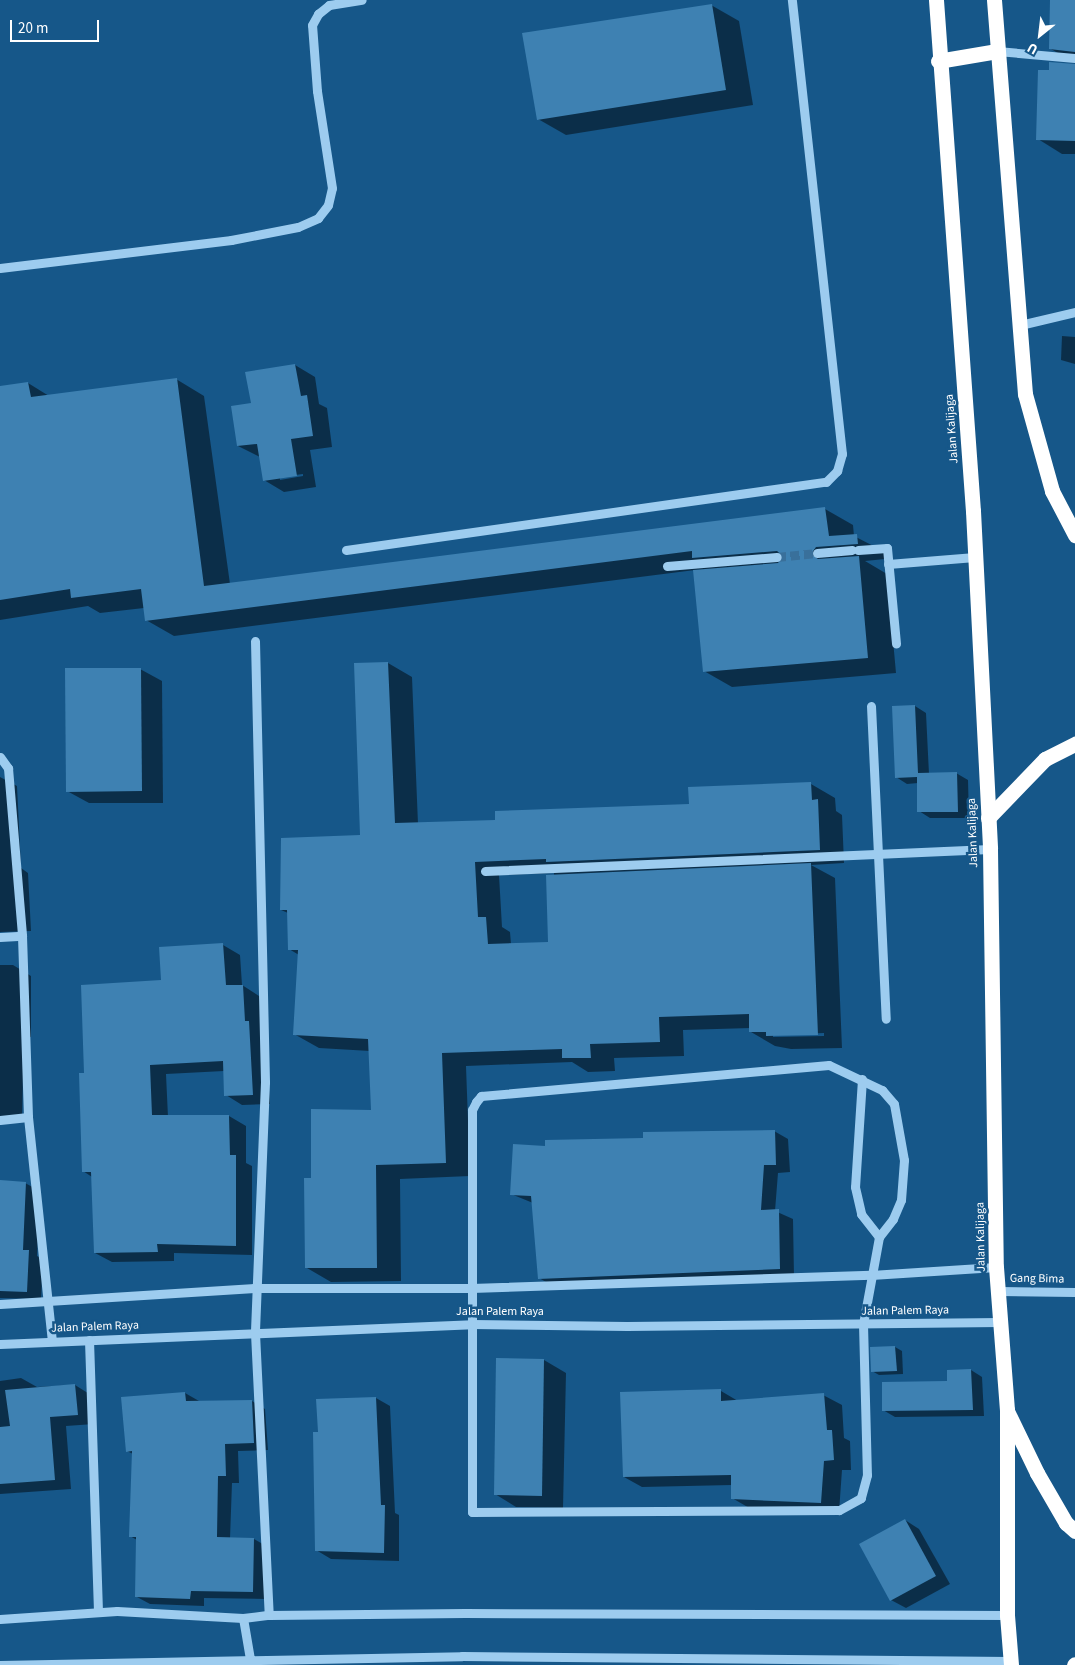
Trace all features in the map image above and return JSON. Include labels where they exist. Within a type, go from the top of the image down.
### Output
[{"type":"highway","name":"Jalan Kalijaga","points":[[936,0],[938,61],[975,557],[990,849],[996,1267],[1007,1410],[1007,1615],[1010,1663]]},
{"type":"highway","points":[[994,0],[1025,394],[1052,491],[1075,535]]},
{"type":"highway","points":[[938,61],[997,51]]},
{"type":"highway","points":[[988,818],[1045,758],[1075,744]]},
{"type":"highway","points":[[1007,1410],[1037,1473],[1066,1523],[1075,1531]]},
{"type":"street","points":[[0,268],[231,240],[298,227],[318,218],[328,205],[332,188],[317,91],[312,25],[318,14],[330,5],[362,0]]},
{"type":"street","points":[[346,550],[826,482],[838,471],[842,454],[792,0]]},
{"type":"street","points":[[997,51],[1075,58]]},
{"type":"street","points":[[1020,325],[1075,312]]},
{"type":"street","points":[[817,553],[887,548],[896,644]]},
{"type":"street","points":[[667,566],[777,557]]},
{"type":"street","points":[[888,564],[975,557]]},
{"type":"street","points":[[255,641],[265,1082],[254,1288],[269,1615]]},
{"type":"street","points":[[871,706],[886,1019]]},
{"type":"street","points":[[0,756],[8,768],[22,936],[28,1117],[52,1341]]},
{"type":"street","points":[[485,871],[990,849]]},
{"type":"street","points":[[0,937],[22,936]]},
{"type":"street","points":[[830,1064],[882,1090],[894,1104],[904,1160],[901,1200],[893,1219],[879,1237],[863,1324],[867,1475],[861,1498],[839,1510],[472,1512],[472,1110],[481,1096],[830,1064]]},
{"type":"street","points":[[862,1079],[856,1187],[861,1214],[879,1237]]},
{"type":"street","points":[[0,1120],[28,1117]]},
{"type":"street","name":"Jalan Palem Raya","points":[[0,1304],[254,1288],[471,1288],[871,1275],[996,1267]]},
{"type":"street","name":"Gang Bima","points":[[998,1291],[1075,1292]]},
{"type":"street","name":"Jalan Palem Raya","points":[[0,1344],[472,1324],[1000,1322]]},
{"type":"street","points":[[89,1340],[98,1612]]},
{"type":"street","points":[[0,1619],[98,1612],[243,1618],[269,1615],[1007,1615]]},
{"type":"street","points":[[243,1618],[249,1655]]},
{"type":"street","points":[[0,1665],[208,1662],[249,1655],[1010,1663]]},
{"type":"building","points":[[1050,0],[1075,0],[1075,52],[1049,49]]},
{"type":"building","points":[[712,4],[726,90],[537,120],[522,33]]},
{"type":"building","points":[[1049,62],[1075,64],[1075,141],[1036,140],[1038,70],[1049,70]]},
{"type":"building","points":[[295,364],[301,396],[307,395],[313,436],[291,439],[297,476],[263,481],[257,444],[237,446],[231,406],[251,403],[245,372]]},
{"type":"building","points":[[177,378],[204,586],[825,507],[829,536],[857,534],[858,544],[816,547],[811,554],[818,559],[859,556],[868,658],[703,672],[693,570],[778,563],[783,556],[777,551],[692,558],[692,551],[145,621],[141,589],[71,598],[70,589],[0,600],[0,386],[28,382],[31,397]]},
{"type":"building","points":[[388,662],[395,823],[495,820],[495,811],[689,804],[688,787],[811,782],[812,800],[818,799],[820,850],[546,862],[546,859],[475,862],[478,917],[486,917],[488,944],[548,942],[546,875],[811,863],[818,1035],[766,1036],[766,1032],[749,1032],[749,1014],[659,1017],[660,1042],[590,1044],[591,1058],[562,1058],[562,1049],[442,1053],[446,1163],[376,1165],[377,1268],[305,1268],[304,1178],[311,1178],[311,1109],[371,1110],[368,1039],[293,1035],[298,950],[288,950],[287,910],[280,910],[281,838],[360,835],[354,663]]},
{"type":"building","points":[[65,668],[141,668],[142,791],[66,792]]},
{"type":"building","points":[[915,705],[918,773],[957,772],[958,812],[917,812],[917,777],[895,778],[892,706]]},
{"type":"building","points":[[223,943],[226,985],[243,985],[245,1021],[249,1021],[253,1095],[224,1096],[223,1061],[150,1065],[152,1115],[229,1115],[230,1155],[236,1155],[236,1246],[157,1244],[158,1252],[94,1253],[91,1172],[82,1172],[79,1073],[84,1073],[81,985],[161,980],[159,947]]},
{"type":"building","points":[[775,1130],[776,1165],[764,1165],[761,1210],[779,1209],[780,1269],[538,1279],[531,1196],[510,1195],[513,1144],[545,1146],[545,1140],[643,1138],[643,1132]]},
{"type":"building","points":[[0,1180],[26,1182],[23,1250],[29,1250],[27,1292],[0,1291]]},
{"type":"building","points":[[895,1346],[897,1371],[871,1372],[870,1347]]},
{"type":"building","points":[[496,1358],[544,1359],[542,1496],[494,1495]]},
{"type":"building","points":[[971,1369],[973,1410],[882,1411],[882,1382],[947,1381],[947,1370]]},
{"type":"building","points":[[75,1384],[78,1415],[50,1417],[55,1480],[0,1484],[0,1427],[10,1426],[5,1390]]},
{"type":"building","points":[[721,1389],[721,1401],[824,1393],[827,1430],[832,1430],[834,1460],[824,1461],[821,1503],[731,1499],[731,1475],[623,1477],[620,1392]]},
{"type":"building","points":[[185,1392],[186,1401],[252,1400],[254,1443],[225,1444],[226,1476],[218,1476],[217,1537],[254,1538],[253,1592],[191,1591],[190,1599],[135,1597],[136,1537],[129,1537],[132,1451],[126,1452],[121,1397]]},
{"type":"building","points":[[376,1397],[381,1505],[385,1505],[384,1553],[315,1551],[313,1432],[318,1432],[316,1399]]},
{"type":"building","points":[[905,1519],[936,1576],[890,1601],[859,1544]]},
{"type":"tunnel","points":[[777,557],[817,553]]}]
